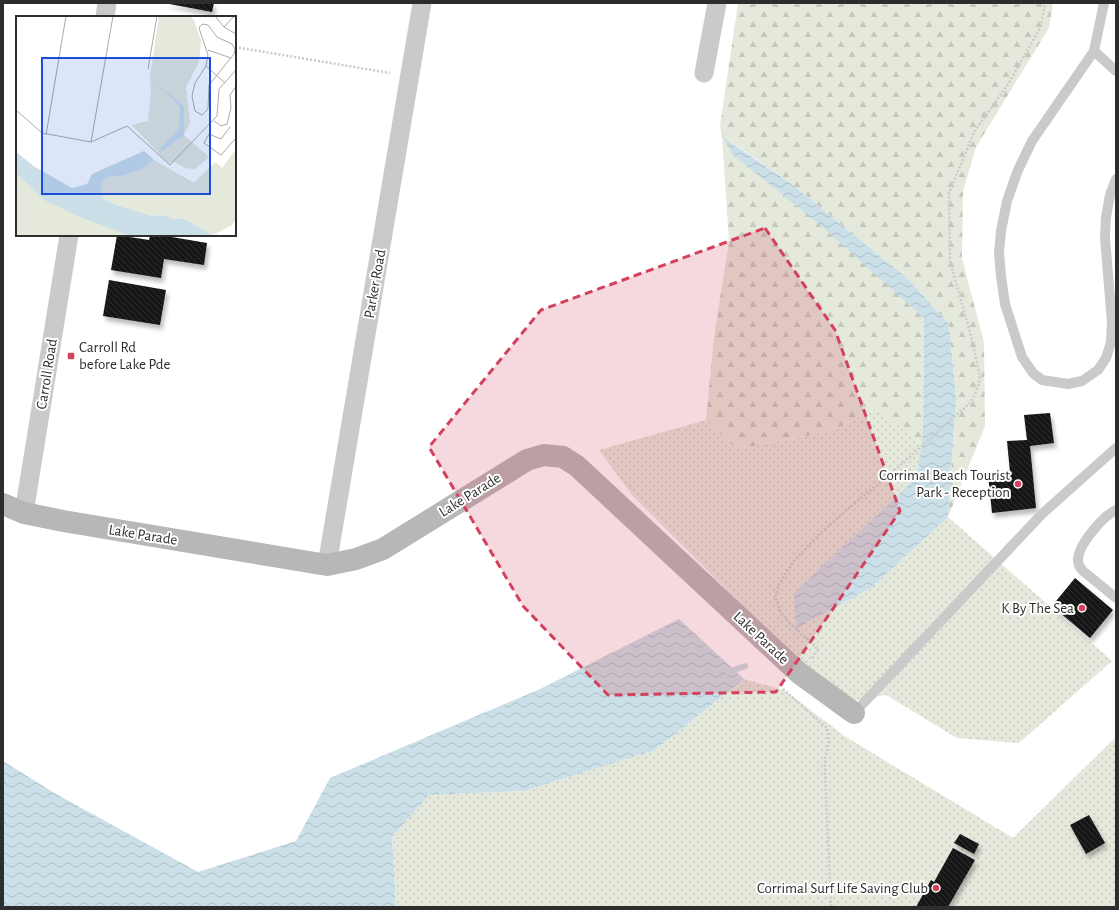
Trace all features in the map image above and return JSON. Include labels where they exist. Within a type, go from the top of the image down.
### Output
[{"type":"main road","name":"Lake Parade","points":[[3,504],[24,513],[63,522],[327,565],[356,559],[383,549],[527,460],[544,454],[563,457],[583,472],[799,673],[854,714]]},
{"type":"street","points":[[105,16],[107,3]]},
{"type":"street","name":"Parker Road","points":[[327,565],[422,3]]},
{"type":"street","points":[[704,73],[717,3]]},
{"type":"street","name":"Carroll Road","points":[[24,513],[69,236]]},
{"type":"lane","points":[[1104,3],[1094,51],[1032,141],[1018,170],[1007,202],[1001,231],[999,253],[1005,304],[1022,357],[1033,373],[1042,380],[1068,384],[1082,381],[1098,370],[1106,358],[1111,342],[1112,322],[1105,238],[1106,217],[1110,195],[1116,179]]},
{"type":"lane","points":[[1094,51],[1116,71]]},
{"type":"lane","points":[[854,714],[1042,514],[1116,448]]},
{"type":"lane","points":[[1116,510],[1110,513],[1089,536],[1079,553],[1078,561],[1079,566],[1083,571],[1116,598]]},
{"type":"path","points":[[810,661],[818,650],[790,624],[781,613],[775,597],[779,584],[793,562],[821,532],[965,408],[971,402],[978,387],[980,376],[971,336],[950,261],[950,193],[974,132],[1009,83],[1041,26],[1045,3]]},
{"type":"path","points":[[236,47],[410,77]]},
{"type":"path","points":[[783,689],[827,728],[829,742],[825,773],[831,907]]},
{"type":"highlighted area","points":[[765,228],[835,330],[900,511],[776,692],[608,695],[523,606],[429,447],[541,310]]},
{"type":"green space","points":[[738,3],[1053,3],[1049,28],[976,147],[963,191],[962,258],[984,343],[985,426],[948,517],[956,399],[949,324],[907,278],[794,186],[726,138],[924,318],[923,444],[877,409],[828,432],[737,449],[706,420],[714,337],[729,242],[722,136],[720,126]]},
{"type":"green space","points":[[877,409],[923,444],[917,477],[796,629],[871,588],[948,517],[1112,661],[1019,743],[957,738],[886,695],[840,703],[632,495],[599,450],[706,420],[737,449],[828,432]]},
{"type":"green space","points":[[744,679],[784,690],[846,737],[1013,838],[1116,737],[1116,907],[396,907],[392,837],[429,795],[524,791],[655,750]]},
{"type":"water","points":[[722,136],[794,186],[907,278],[949,324],[956,399],[948,517],[871,588],[796,629],[794,593],[917,477],[923,434],[924,318],[819,224],[734,156]]},
{"type":"water","points":[[679,619],[744,679],[655,750],[524,791],[429,795],[392,837],[396,907],[3,907],[3,761],[56,794],[198,872],[296,841],[330,778],[538,690]]},
{"type":"building","points":[[164,3],[214,3],[212,12]]},
{"type":"building","points":[[117,236],[149,240],[150,236],[166,236],[207,243],[204,265],[164,259],[161,278],[111,270]]},
{"type":"building","points":[[109,280],[166,290],[160,325],[103,316]]},
{"type":"building","points":[[1050,413],[1054,443],[1030,446],[1036,508],[992,513],[988,474],[1010,472],[1007,441],[1027,440],[1024,415]]},
{"type":"building","name":"K By The Sea","points":[[1075,578],[1113,610],[1090,638],[1052,606]]},
{"type":"building","points":[[1089,815],[1105,843],[1086,854],[1070,825]]},
{"type":"building","points":[[960,834],[979,844],[974,854],[954,843]]},
{"type":"building","points":[[953,848],[975,860],[948,907],[916,907],[931,880],[934,882]]},
{"type":"waterway","points":[[728,672],[745,666]]},
{"type":"place","name":"Carroll Rd before Lake Pde","points":[[71,356]]},
{"type":"place","name":"Corrimal Beach Tourist Park - Reception","points":[[1018,484]]},
{"type":"place","name":"K By The Sea","points":[[1082,608]]},
{"type":"place","name":"Corrimal Surf Life Saving Club","points":[[936,888]]}]
